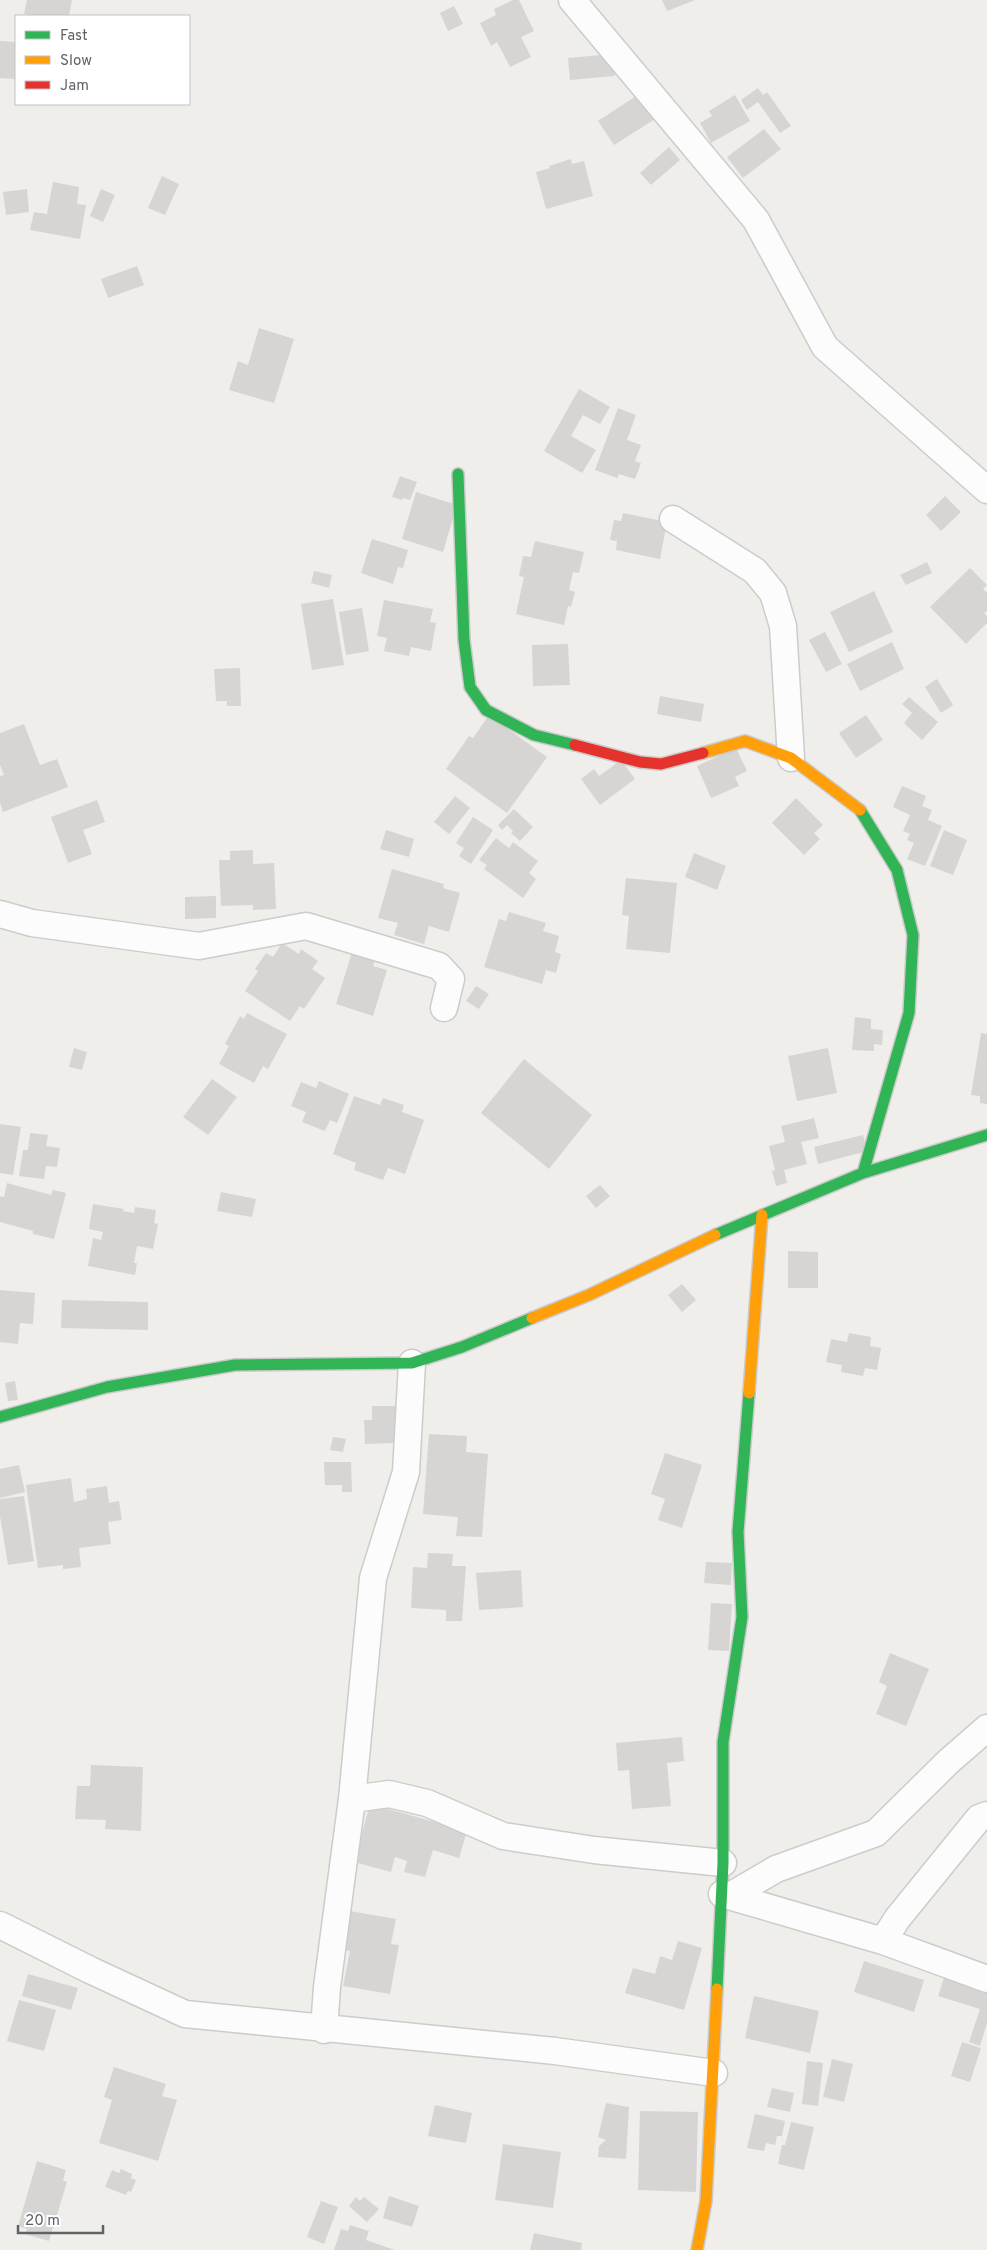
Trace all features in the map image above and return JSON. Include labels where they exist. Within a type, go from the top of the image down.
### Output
[{"type":"street","points":[[572,0],[756,220],[825,347],[987,490]]},
{"type":"street","points":[[458,474],[464,640],[470,687],[486,710],[534,735],[640,762],[661,764],[745,741],[792,758],[859,809],[897,870],[913,935],[910,1013],[864,1174]]},
{"type":"street","points":[[673,518],[755,571],[773,593],[783,626],[792,758]]},
{"type":"street","points":[[0,914],[32,923],[199,946],[306,926],[439,966],[451,979],[444,1008]]},
{"type":"street","points":[[0,1417],[108,1387],[235,1365],[412,1362],[462,1347],[589,1295],[692,1245],[864,1174],[987,1135]]},
{"type":"street","points":[[698,2250],[706,2201],[726,1895],[723,1863],[723,1742],[742,1617],[738,1532],[762,1215]]},
{"type":"street","points":[[324,2030],[327,1987],[352,1799],[372,1578],[406,1472],[412,1362]]},
{"type":"street","points":[[726,1895],[776,1869],[876,1833],[948,1762],[987,1728]]},
{"type":"street","points":[[352,1799],[389,1794],[427,1803],[502,1836],[594,1850],[723,1863]]},
{"type":"street","points":[[883,1941],[897,1919],[978,1818],[987,1815]]},
{"type":"street","points":[[726,1895],[883,1941],[987,1979]]},
{"type":"street","points":[[0,1925],[90,1970],[185,2014],[324,2030],[555,2052],[714,2073]]},
{"type":"building","points":[[27,0],[72,0],[69,15],[24,14]]},
{"type":"building","points":[[513,0],[519,0],[534,31],[521,37],[531,57],[510,67],[497,42],[491,46],[480,23],[496,15],[494,9]]},
{"type":"building","points":[[662,0],[695,0],[667,11]]},
{"type":"building","points":[[454,6],[463,24],[448,31],[440,13]]},
{"type":"building","points":[[0,41],[15,42],[15,79],[0,78]]},
{"type":"building","points":[[613,54],[615,76],[570,80],[568,58]]},
{"type":"building","points":[[758,88],[763,95],[767,92],[791,126],[780,133],[758,102],[747,110],[741,100]]},
{"type":"building","points":[[639,94],[655,119],[614,145],[598,121]]},
{"type":"building","points":[[735,95],[750,121],[711,143],[700,123],[712,116],[709,111]]},
{"type":"building","points":[[764,129],[781,149],[743,178],[727,157]]},
{"type":"building","points":[[669,147],[680,160],[651,185],[640,173]]},
{"type":"building","points":[[571,159],[572,164],[584,161],[593,196],[546,209],[536,172]]},
{"type":"building","points":[[162,176],[179,184],[165,215],[148,208]]},
{"type":"building","points":[[53,182],[79,187],[77,204],[86,205],[80,239],[30,230],[34,212],[47,214]]},
{"type":"building","points":[[27,189],[29,212],[6,215],[3,192]]},
{"type":"building","points":[[101,189],[115,195],[103,222],[90,216]]},
{"type":"building","points":[[137,266],[144,285],[108,298],[101,279]]},
{"type":"building","points":[[259,328],[294,339],[274,403],[229,390],[238,361],[248,365]]},
{"type":"building","points":[[579,389],[610,407],[600,424],[583,415],[571,436],[596,450],[582,473],[544,451]]},
{"type":"building","points":[[618,408],[636,415],[627,440],[641,445],[635,461],[641,463],[635,479],[619,474],[617,478],[595,470]]},
{"type":"building","points":[[400,476],[417,482],[410,500],[392,497]]},
{"type":"building","points":[[416,492],[457,505],[443,552],[402,539]]},
{"type":"building","points":[[945,496],[961,512],[941,531],[926,515]]},
{"type":"building","points":[[623,513],[667,522],[660,559],[616,550],[617,541],[610,540],[614,520],[621,521]]},
{"type":"building","points":[[372,539],[408,550],[403,568],[398,567],[393,584],[361,573]]},
{"type":"building","points":[[535,541],[584,552],[579,573],[573,572],[569,590],[575,592],[571,607],[568,606],[564,625],[516,614],[524,577],[519,576],[523,556],[531,557]]},
{"type":"building","points":[[927,562],[932,573],[906,585],[900,575]]},
{"type":"building","points":[[970,568],[987,585],[983,589],[987,593],[987,611],[984,613],[987,616],[987,623],[966,644],[930,607]]},
{"type":"building","points":[[314,571],[332,575],[329,588],[311,583]]},
{"type":"building","points":[[874,591],[893,632],[849,652],[830,612]]},
{"type":"building","points":[[333,599],[344,665],[312,670],[301,604]]},
{"type":"building","points":[[384,600],[433,609],[430,622],[436,623],[431,651],[411,647],[409,656],[384,651],[387,638],[377,636]]},
{"type":"building","points":[[362,608],[369,651],[346,655],[339,612]]},
{"type":"building","points":[[825,632],[842,664],[826,672],[809,640]]},
{"type":"building","points":[[892,642],[904,669],[860,691],[847,664]]},
{"type":"building","points":[[568,644],[570,685],[533,686],[532,645]]},
{"type":"building","points":[[240,668],[241,706],[227,706],[227,701],[216,701],[214,669]]},
{"type":"building","points":[[937,679],[953,705],[941,713],[925,687]]},
{"type":"building","points":[[660,696],[704,704],[701,722],[657,714]]},
{"type":"building","points":[[909,697],[938,722],[922,740],[904,723],[912,713],[902,704]]},
{"type":"building","points":[[489,715],[547,757],[507,813],[446,769],[469,736],[473,738]]},
{"type":"building","points":[[866,715],[883,740],[856,758],[839,733]]},
{"type":"building","points":[[24,724],[40,765],[57,759],[68,787],[3,812],[0,803],[0,776],[4,775],[0,765],[0,733]]},
{"type":"building","points":[[736,748],[747,771],[735,777],[739,786],[711,798],[697,766]]},
{"type":"building","points":[[621,760],[635,779],[600,805],[581,779],[594,769],[599,776]]},
{"type":"building","points":[[902,786],[926,796],[922,806],[932,810],[928,820],[942,826],[925,866],[907,859],[914,843],[907,840],[910,834],[903,831],[910,815],[893,807]]},
{"type":"building","points":[[455,796],[470,808],[449,834],[434,822]]},
{"type":"building","points":[[796,798],[823,825],[814,833],[820,839],[804,855],[772,823]]},
{"type":"building","points":[[97,800],[105,822],[83,830],[92,854],[68,863],[51,817]]},
{"type":"building","points":[[514,809],[533,827],[520,841],[511,833],[513,831],[507,825],[502,830],[498,825]]},
{"type":"building","points":[[473,817],[493,830],[471,864],[459,856],[464,848],[456,843]]},
{"type":"building","points":[[386,830],[414,839],[409,857],[380,849]]},
{"type":"building","points":[[944,830],[967,840],[953,875],[930,866]]},
{"type":"building","points":[[496,838],[509,848],[513,842],[538,861],[529,873],[536,879],[523,898],[484,869],[487,865],[479,860]]},
{"type":"building","points":[[253,850],[253,864],[274,863],[276,909],[253,910],[253,905],[221,906],[219,860],[230,860],[230,851]]},
{"type":"building","points":[[694,853],[726,866],[717,890],[685,877]]},
{"type":"building","points":[[392,869],[444,884],[443,888],[460,893],[449,932],[429,926],[424,944],[394,935],[398,923],[378,918]]},
{"type":"building","points":[[626,878],[677,883],[670,953],[626,949],[629,916],[622,915]]},
{"type":"building","points":[[216,896],[216,918],[185,919],[185,897]]},
{"type":"building","points":[[509,912],[546,923],[543,931],[559,936],[555,952],[561,954],[556,973],[546,970],[542,984],[484,967],[499,919],[506,921]]},
{"type":"building","points":[[282,943],[299,954],[301,949],[318,961],[312,969],[325,978],[304,1009],[300,1006],[290,1021],[245,991],[258,971],[255,969],[266,953],[273,957]]},
{"type":"building","points":[[353,949],[376,956],[373,966],[387,970],[373,1016],[336,1004]]},
{"type":"building","points":[[476,986],[489,994],[479,1009],[466,1001]]},
{"type":"building","points":[[247,1013],[287,1034],[268,1069],[263,1066],[254,1083],[219,1064],[229,1046],[225,1044],[240,1016],[244,1019]]},
{"type":"building","points":[[855,1017],[871,1019],[871,1029],[883,1030],[882,1045],[874,1044],[874,1051],[852,1050]]},
{"type":"building","points":[[981,1033],[987,1034],[987,1104],[980,1103],[980,1096],[971,1095]]},
{"type":"building","points":[[74,1048],[87,1052],[82,1070],[69,1067]]},
{"type":"building","points":[[828,1048],[837,1093],[797,1101],[788,1056]]},
{"type":"building","points":[[524,1059],[592,1115],[549,1169],[481,1113]]},
{"type":"building","points":[[212,1079],[237,1097],[208,1135],[183,1117]]},
{"type":"building","points":[[319,1081],[349,1094],[337,1123],[330,1120],[325,1131],[302,1122],[306,1112],[291,1106],[301,1082],[316,1088]]},
{"type":"building","points":[[354,1096],[380,1105],[383,1098],[404,1105],[402,1112],[424,1120],[405,1174],[388,1168],[383,1180],[354,1170],[356,1163],[333,1154]]},
{"type":"building","points":[[814,1118],[819,1138],[801,1142],[807,1164],[784,1170],[787,1183],[776,1186],[772,1171],[775,1170],[769,1146],[785,1142],[781,1126]]},
{"type":"building","points":[[0,1124],[21,1127],[13,1175],[0,1173]]},
{"type":"building","points":[[30,1133],[48,1135],[46,1146],[60,1148],[57,1167],[46,1166],[44,1179],[19,1176],[23,1150],[28,1150]]},
{"type":"building","points":[[863,1135],[867,1151],[818,1164],[814,1147]]},
{"type":"building","points":[[7,1183],[51,1195],[53,1190],[66,1193],[54,1239],[33,1234],[33,1231],[0,1222],[0,1196],[4,1197]]},
{"type":"building","points":[[600,1185],[610,1196],[596,1208],[586,1196]]},
{"type":"building","points":[[221,1192],[256,1199],[252,1217],[217,1211]]},
{"type":"building","points":[[93,1204],[124,1209],[123,1211],[134,1213],[135,1207],[156,1210],[154,1223],[158,1224],[153,1249],[137,1246],[134,1263],[137,1263],[135,1275],[88,1266],[93,1238],[101,1240],[103,1232],[89,1229]]},
{"type":"building","points":[[788,1251],[818,1252],[818,1288],[788,1288]]},
{"type":"building","points":[[682,1284],[696,1300],[682,1312],[668,1295]]},
{"type":"building","points":[[0,1290],[35,1293],[33,1324],[20,1323],[18,1344],[0,1342]]},
{"type":"building","points":[[62,1300],[148,1302],[148,1330],[61,1328]]},
{"type":"building","points":[[849,1333],[871,1337],[870,1346],[881,1348],[877,1370],[865,1368],[863,1376],[841,1372],[842,1365],[826,1362],[831,1339],[847,1342]]},
{"type":"building","points":[[15,1381],[18,1400],[8,1401],[5,1383]]},
{"type":"building","points":[[372,1406],[396,1406],[396,1443],[365,1444],[364,1420],[372,1420]]},
{"type":"building","points":[[429,1434],[467,1436],[466,1452],[488,1454],[482,1537],[456,1536],[458,1517],[423,1514]]},
{"type":"building","points":[[333,1437],[346,1439],[343,1452],[330,1450]]},
{"type":"building","points":[[665,1453],[702,1465],[682,1528],[658,1520],[665,1499],[651,1494]]},
{"type":"building","points":[[324,1462],[351,1462],[352,1492],[342,1492],[342,1485],[325,1485]]},
{"type":"building","points":[[19,1465],[25,1492],[0,1498],[0,1469]]},
{"type":"building","points":[[71,1478],[74,1502],[87,1499],[86,1489],[107,1486],[109,1503],[119,1501],[122,1520],[108,1522],[111,1544],[79,1548],[81,1567],[63,1569],[63,1565],[38,1568],[26,1485]]},
{"type":"building","points":[[24,1496],[34,1561],[8,1565],[0,1516],[0,1499]]},
{"type":"building","points":[[428,1553],[453,1554],[452,1566],[466,1566],[462,1621],[446,1621],[446,1610],[411,1608],[413,1567],[427,1568]]},
{"type":"building","points":[[706,1562],[732,1563],[731,1585],[704,1583]]},
{"type":"building","points":[[521,1570],[523,1607],[479,1610],[476,1573]]},
{"type":"building","points":[[711,1603],[732,1604],[729,1651],[708,1650]]},
{"type":"building","points":[[890,1653],[929,1669],[906,1726],[876,1714],[887,1686],[879,1682]]},
{"type":"building","points":[[682,1737],[684,1761],[667,1763],[671,1806],[632,1809],[629,1770],[618,1771],[616,1743]]},
{"type":"building","points":[[91,1765],[143,1767],[141,1831],[105,1829],[106,1820],[75,1819],[77,1786],[90,1786]]},
{"type":"building","points":[[370,1804],[467,1831],[459,1858],[433,1850],[425,1877],[404,1872],[407,1861],[395,1857],[391,1872],[354,1862]]},
{"type":"building","points":[[350,1911],[396,1919],[391,1944],[399,1945],[390,1994],[343,1986],[350,1951],[342,1950]]},
{"type":"building","points":[[678,1941],[702,1948],[684,2010],[625,1993],[633,1968],[655,1974],[660,1956],[672,1960]]},
{"type":"building","points":[[864,1961],[924,1980],[914,2012],[854,1992]]},
{"type":"building","points":[[28,1974],[78,1988],[71,2010],[22,1996]]},
{"type":"building","points":[[945,1975],[987,1988],[987,2023],[980,2046],[969,2042],[980,2009],[938,1996]]},
{"type":"building","points":[[754,1996],[819,2011],[810,2053],[745,2038]]},
{"type":"building","points":[[19,2000],[56,2010],[44,2051],[7,2041]]},
{"type":"building","points":[[962,2042],[981,2048],[970,2082],[951,2076]]},
{"type":"building","points":[[832,2059],[853,2064],[844,2102],[823,2097]]},
{"type":"building","points":[[807,2061],[823,2063],[818,2106],[802,2104]]},
{"type":"building","points":[[114,2067],[166,2084],[162,2096],[177,2100],[158,2161],[99,2143],[112,2100],[104,2097]]},
{"type":"building","points":[[772,2088],[794,2093],[790,2112],[767,2107]]},
{"type":"building","points":[[606,2103],[629,2107],[626,2159],[598,2157],[599,2146],[606,2140],[598,2137]]},
{"type":"building","points":[[435,2105],[472,2113],[466,2143],[428,2136]]},
{"type":"building","points":[[640,2111],[698,2112],[696,2192],[638,2190]]},
{"type":"building","points":[[755,2114],[785,2121],[782,2136],[777,2136],[775,2145],[766,2143],[764,2151],[747,2148]]},
{"type":"building","points":[[791,2122],[814,2127],[804,2170],[778,2164],[782,2145],[785,2145]]},
{"type":"building","points":[[503,2144],[561,2152],[553,2208],[495,2200]]},
{"type":"building","points":[[37,2161],[66,2170],[63,2180],[67,2182],[49,2241],[25,2234],[27,2229],[18,2226]]},
{"type":"building","points":[[121,2169],[132,2174],[131,2178],[136,2180],[131,2192],[128,2191],[126,2195],[105,2187],[112,2170],[119,2173]]},
{"type":"building","points":[[389,2196],[419,2206],[412,2227],[383,2218]]},
{"type":"building","points":[[356,2197],[360,2201],[364,2197],[379,2209],[367,2222],[349,2206]]},
{"type":"building","points":[[321,2201],[338,2207],[324,2244],[307,2237]]},
{"type":"building","points":[[350,2225],[369,2231],[366,2240],[395,2250],[334,2250],[341,2229],[348,2231]]},
{"type":"building","points":[[534,2233],[582,2243],[581,2250],[530,2250]]},
{"type":"traffic: fast","points":[[458,474],[464,640],[470,687],[486,710],[534,735],[575,745]]},
{"type":"traffic: fast","points":[[860,810],[897,870],[913,935],[909,1013],[863,1173]]},
{"type":"traffic: fast","points":[[715,1235],[863,1173],[987,1135]]},
{"type":"traffic: fast","points":[[0,1417],[107,1387],[235,1365],[412,1363],[462,1347],[532,1318]]},
{"type":"traffic: fast","points":[[717,1989],[723,1863],[723,1742],[742,1617],[738,1532],[749,1393]]},
{"type":"traffic: slow","points":[[703,753],[745,741],[791,758],[860,810]]},
{"type":"traffic: slow","points":[[749,1393],[762,1215]]},
{"type":"traffic: slow","points":[[532,1318],[589,1295],[715,1235]]},
{"type":"traffic: slow","points":[[697,2250],[706,2201],[717,1989]]},
{"type":"traffic: jam","points":[[575,745],[640,762],[661,764],[703,753]]}]
